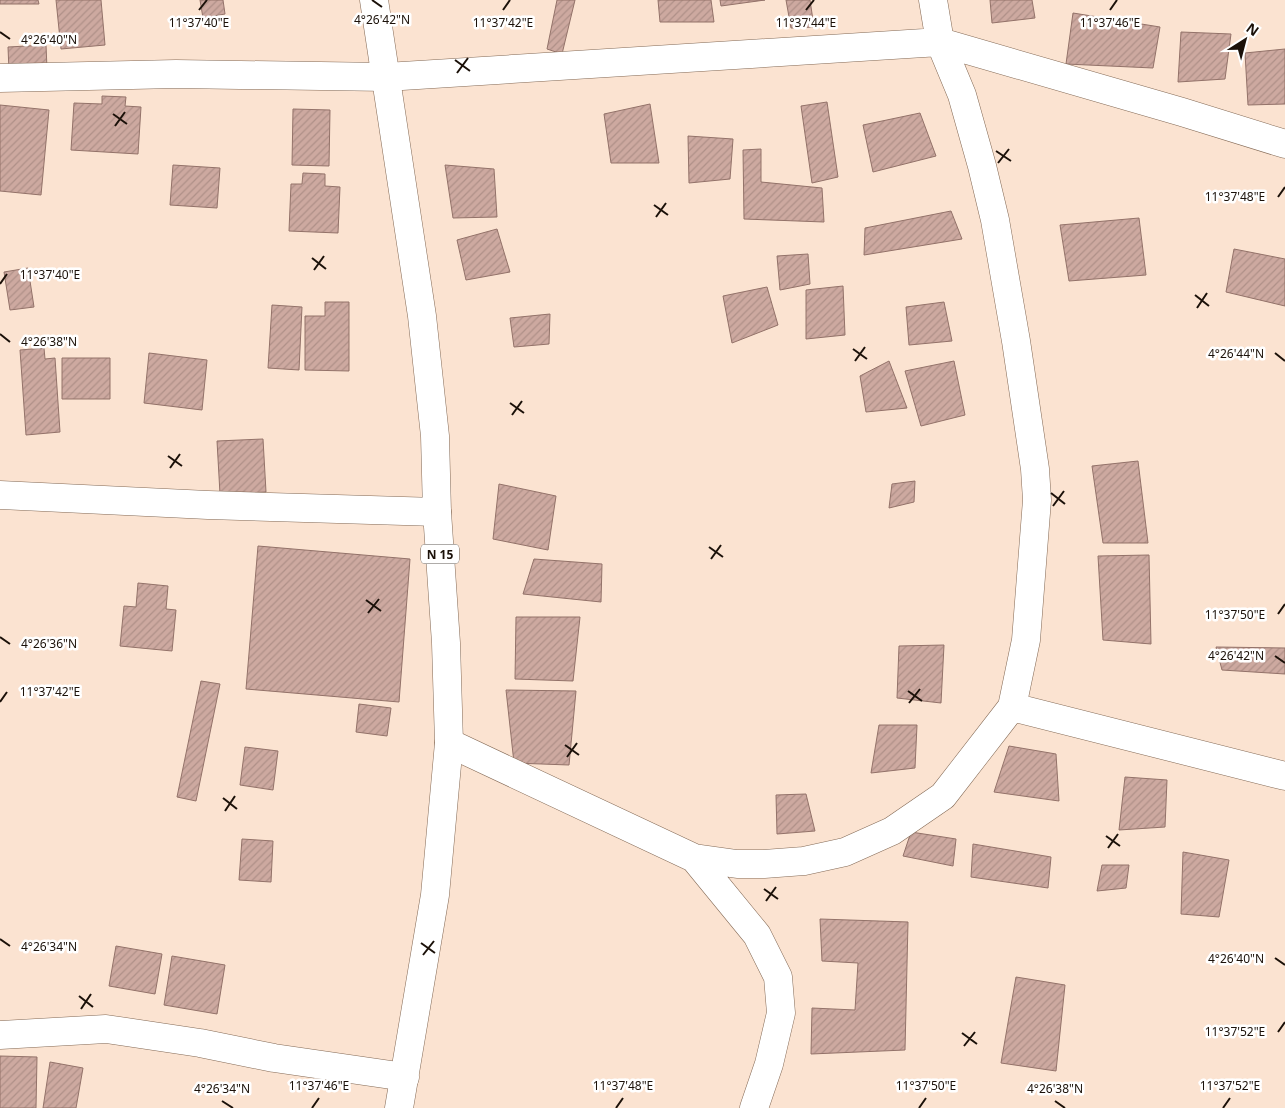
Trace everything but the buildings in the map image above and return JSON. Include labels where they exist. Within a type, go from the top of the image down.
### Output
[{"type":"main road","name":"N 15","points":[[374,0],[423,325],[435,436],[437,512],[446,643],[449,743],[435,895],[399,1108]]},
{"type":"main road","points":[[449,743],[694,858],[737,864],[764,864],[804,861],[845,852],[892,831],[944,796],[1012,707],[1026,640],[1037,500],[1035,469],[1016,341],[995,220],[962,96],[940,42],[933,0]]},
{"type":"main road","points":[[0,78],[176,74],[386,77],[940,42],[1285,144]]},
{"type":"main road","points":[[0,495],[218,506],[437,512]]},
{"type":"main road","points":[[1012,707],[1285,776]]},
{"type":"main road","points":[[694,858],[757,934],[778,977],[781,1013],[769,1064],[754,1108]]},
{"type":"main road","points":[[0,1035],[106,1029],[200,1043],[274,1058],[405,1077]]}]
